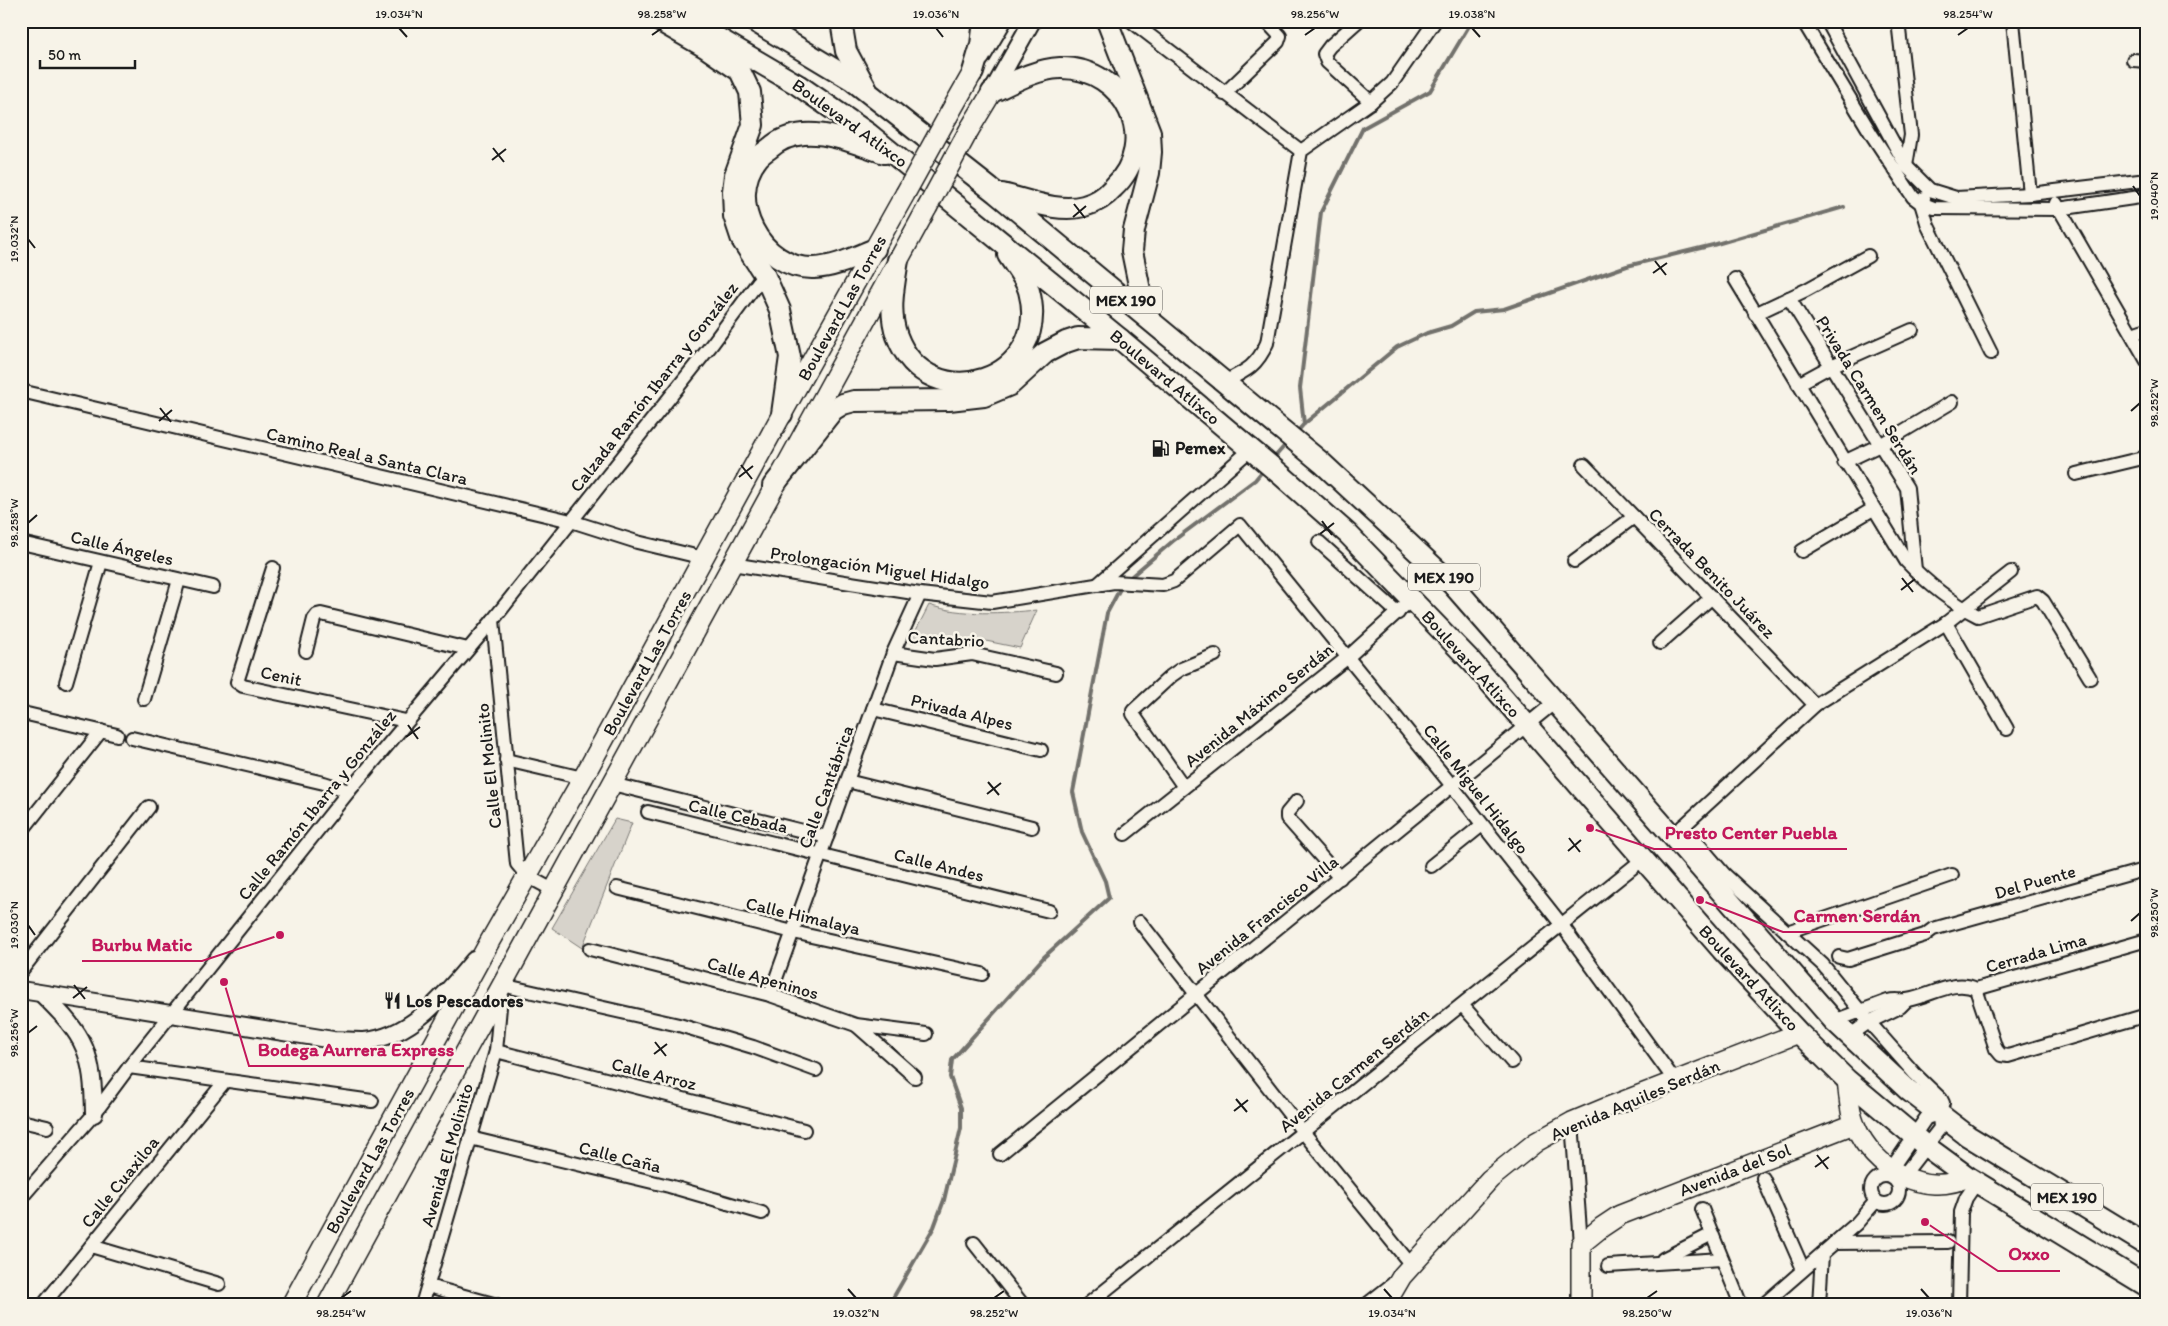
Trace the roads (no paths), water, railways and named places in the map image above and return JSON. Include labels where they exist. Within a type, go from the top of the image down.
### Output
[{"type":"main road","points":[[660,21],[705,47],[740,71],[750,92],[752,125],[735,175],[733,191],[734,216],[742,240],[764,274],[780,310],[790,356],[782,414]]},
{"type":"main road","name":"Boulevard Atlixco","points":[[689,21],[798,85],[902,159],[1280,474],[1348,534],[1405,606],[1472,662],[1642,860],[1799,1033],[1847,1080],[1920,1142],[1972,1180],[2147,1286]]},
{"type":"main road","name":"Boulevard Atlixco","points":[[754,21],[868,92],[996,193],[1322,463],[1453,585],[1556,702],[1678,831],[1834,1021],[1849,1036],[1908,1090],[1968,1136],[2147,1246]]},
{"type":"main road","points":[[841,21],[846,51],[868,92]]},
{"type":"main road","points":[[973,72],[981,46],[984,21]]},
{"type":"main road","points":[[1107,21],[1150,132],[1151,152],[1148,173],[1134,230],[1132,251],[1140,290],[1149,319]]},
{"type":"main road","points":[[992,92],[1041,71],[1059,68],[1082,70],[1103,79],[1120,95],[1132,115],[1136,137],[1132,160],[1122,180],[1106,196],[1085,206],[1063,208],[996,193]]},
{"type":"main road","name":"Boulevard Las Torres","points":[[291,1305],[490,941],[583,778],[782,414],[973,72]]},
{"type":"main road","name":"Boulevard Las Torres","points":[[327,1305],[773,486],[969,130],[992,92]]},
{"type":"main road","points":[[875,249],[834,266],[812,268],[789,264],[770,252],[756,236],[747,218],[744,197],[748,179],[758,158],[774,145],[788,137],[804,134],[823,135],[902,159]]},
{"type":"main road","points":[[898,260],[893,292],[893,314],[897,335],[906,354],[921,369],[940,379],[960,383],[983,380],[1004,370],[1020,354],[1030,334],[1033,312],[1029,289],[995,237]]},
{"type":"main road","points":[[773,486],[834,410],[843,404],[854,401],[950,400],[984,396],[1010,385],[1045,353],[1066,342],[1078,338],[1120,339]]},
{"type":"main road","name":"Avenida Aquiles Serdán","points":[[1385,1305],[1407,1271],[1490,1179],[1536,1142],[1572,1122],[1799,1033]]},
{"type":"main road","points":[[1847,1080],[1854,1124],[1863,1141],[1875,1157],[1895,1176],[1931,1184],[1946,1185],[1972,1180]]},
{"type":"main road","name":"Avenida del Sol","points":[[1581,1244],[1620,1215],[1854,1124]]},
{"type":"main road","points":[[1581,1244],[1581,1305]]},
{"type":"street","name":"Boulevard Las Torres","points":[[973,72],[1003,21]]},
{"type":"street","name":"Boulevard Las Torres","points":[[992,92],[1032,21]]},
{"type":"street","points":[[1131,21],[1301,151]]},
{"type":"street","points":[[1224,94],[1278,42],[1280,36],[1266,21]]},
{"type":"street","points":[[1358,21],[1330,46],[1324,54],[1327,62],[1371,102]]},
{"type":"street","points":[[1224,382],[1249,369],[1261,357],[1267,343],[1301,151],[1371,102],[1392,83],[1436,21]]},
{"type":"street","points":[[1803,21],[1872,135],[1913,197],[1921,204],[1934,208],[2058,209],[2147,196]]},
{"type":"street","points":[[1827,21],[1906,166],[1930,190],[1956,198],[2030,194],[2147,180]]},
{"type":"street","points":[[1898,21],[1911,135],[1906,166]]},
{"type":"street","points":[[2013,21],[2030,194]]},
{"type":"street","points":[[2133,60],[2147,60]]},
{"type":"street","points":[[1921,204],[1930,190]]},
{"type":"street","points":[[2050,192],[2058,209],[2147,361]]},
{"type":"street","points":[[1921,204],[1928,226],[1991,353]]},
{"type":"street","points":[[1755,314],[1868,256]]},
{"type":"street","name":"Calzada Ramón Ibarra y González","points":[[571,521],[713,343],[764,274]]},
{"type":"street","points":[[1734,279],[1906,561],[1965,609],[1982,616],[2037,596],[2090,678]]},
{"type":"street","name":"Privada Carmen Serdán","points":[[1789,298],[1907,488],[1915,570]]},
{"type":"street","points":[[2132,334],[2147,329]]},
{"type":"street","points":[[1798,384],[1831,366],[1912,330]]},
{"type":"street","name":"Camino Real a Santa Clara","points":[[21,391],[571,521],[637,542],[704,558]]},
{"type":"street","points":[[1844,462],[1880,445],[1952,402]]},
{"type":"street","points":[[1097,585],[1253,452]]},
{"type":"street","points":[[2076,474],[2147,457]]},
{"type":"street","name":"Cerrada Benito Juárez","points":[[1584,465],[1815,705]]},
{"type":"street","points":[[1802,551],[1874,509]]},
{"type":"street","points":[[1574,561],[1634,517]]},
{"type":"street","name":"Calle Ramón Ibarra y González","points":[[21,1198],[94,1114],[129,1067],[349,791],[493,620],[571,521]]},
{"type":"street","name":"Prolongación Miguel Hidalgo","points":[[732,564],[920,594],[992,602],[1114,582],[1163,585],[1174,581],[1240,525]]},
{"type":"street","name":"Calle Miguel Hidalgo","points":[[1240,525],[1453,787],[1561,924],[1676,1081]]},
{"type":"street","points":[[1320,542],[1405,606]]},
{"type":"street","name":"Calle Ángeles","points":[[22,544],[213,587]]},
{"type":"street","points":[[66,682],[102,562]]},
{"type":"street","name":"Cenit","points":[[273,568],[237,682],[243,686],[406,721]]},
{"type":"street","points":[[1678,831],[1815,705],[1946,623],[2011,572]]},
{"type":"street","points":[[144,698],[179,580]]},
{"type":"street","name":"Calle Cantábrica","points":[[770,995],[893,654],[920,594]]},
{"type":"street","points":[[1660,643],[1712,598]]},
{"type":"street","name":"Avenida Máximo Serdán","points":[[1125,834],[1348,657],[1405,606]]},
{"type":"street","points":[[306,651],[314,619],[316,615],[320,614],[468,649]]},
{"type":"street","name":"Calle El Molinito","points":[[493,620],[517,864],[527,876]]},
{"type":"street","points":[[1946,623],[2008,729]]},
{"type":"street","name":"Cantabrio","points":[[893,654],[935,659],[972,654],[1056,673]]},
{"type":"street","points":[[1184,787],[1133,714],[1133,711],[1171,676],[1215,655]]},
{"type":"street","name":"Avenida Francisco Villa","points":[[1000,1154],[1556,702]]},
{"type":"street","name":"Privada Alpes","points":[[873,709],[1041,750]]},
{"type":"street","points":[[21,715],[27,714],[117,735]]},
{"type":"street","points":[[21,832],[101,731]]},
{"type":"street","points":[[132,738],[324,783],[349,791]]},
{"type":"street","points":[[506,760],[583,778]]},
{"type":"street","points":[[847,782],[1032,827]]},
{"type":"street","points":[[612,784],[826,837]]},
{"type":"street","points":[[1297,801],[1287,813],[1288,818],[1340,878]]},
{"type":"street","points":[[21,971],[149,807]]},
{"type":"street","name":"Calle Cebada","points":[[648,812],[820,853]]},
{"type":"street","points":[[1431,866],[1482,825]]},
{"type":"street","points":[[1696,852],[1724,874],[1823,965],[1860,1012],[1915,1074],[1942,1099],[1944,1103],[1939,1114],[1940,1128],[1920,1142],[1895,1176]]},
{"type":"street","name":"Calle Andes","points":[[820,853],[1049,911]]},
{"type":"street","name":"Avenida Carmen Serdán","points":[[1087,1305],[1304,1133],[1642,860]]},
{"type":"street","name":"Del Puente","points":[[1823,965],[1839,957],[1846,950],[1923,927],[1933,929],[2147,869]]},
{"type":"street","points":[[1787,932],[1952,875]]},
{"type":"street","points":[[527,876],[553,890]]},
{"type":"street","name":"Calle Himalaya","points":[[617,888],[793,932],[982,974]]},
{"type":"street","points":[[1140,922],[1304,1133],[1407,1271],[1366,1305]]},
{"type":"street","name":"Cerrada Lima","points":[[1834,1021],[1888,1001],[1906,1000],[1959,985],[1968,985],[1976,989],[2147,940]]},
{"type":"street","points":[[21,990],[332,1040],[366,1041],[397,1031],[420,1017],[440,1000],[490,941]]},
{"type":"street","name":"Calle Apeninos","points":[[590,949],[770,995],[856,1026],[926,1034]]},
{"type":"street","points":[[502,984],[679,1025],[752,1047],[816,1070]]},
{"type":"street","name":"Avenida El Molinito","points":[[422,1305],[496,1051],[502,984]]},
{"type":"street","points":[[1976,989],[1996,1049],[2001,1055],[2008,1056],[2147,1015]]},
{"type":"street","points":[[42,994],[69,1020],[86,1048],[93,1078],[94,1114]]},
{"type":"street","name":"Cerrada Lima","points":[[1849,1036],[1869,1022],[1892,1012],[1906,1000]]},
{"type":"street","points":[[1462,1006],[1512,1062]]},
{"type":"street","points":[[856,1026],[915,1077]]},
{"type":"street","name":"Calle Arroz","points":[[496,1051],[804,1130]]},
{"type":"street","points":[[129,1067],[372,1101]]},
{"type":"street","name":"Calle Cuaxiloa","points":[[43,1305],[225,1081]]},
{"type":"street","points":[[1920,1142],[1926,1118],[1939,1114]]},
{"type":"street","points":[[21,1121],[47,1127]]},
{"type":"street","points":[[1572,1122],[1581,1244]]},
{"type":"street","name":"Calle Caña","points":[[470,1138],[669,1186],[762,1213]]},
{"type":"street","points":[[1895,1176],[1899,1192],[1894,1201],[1885,1204],[1876,1201],[1871,1193],[1872,1184],[1878,1177],[1895,1176]]},
{"type":"street","points":[[1764,1178],[1803,1269]]},
{"type":"street","points":[[1959,1305],[1961,1212],[1972,1180]]},
{"type":"street","points":[[1763,1305],[1856,1224],[1876,1201]]},
{"type":"street","points":[[1702,1210],[1741,1305]]},
{"type":"street","points":[[1658,1262],[1712,1234]]},
{"type":"street","points":[[1834,1243],[1948,1242]]},
{"type":"street","points":[[974,1244],[1023,1305]]},
{"type":"street","points":[[91,1246],[218,1284]]},
{"type":"street","points":[[1819,1305],[1822,1254]]},
{"type":"street","points":[[1608,1266],[1722,1258]]},
{"type":"street","points":[[428,1286],[497,1305]]},
{"type":"waterway","points":[[1304,424],[1300,388],[1321,212],[1363,128],[1430,91],[1472,21]]},
{"type":"waterway","points":[[1296,433],[1304,424],[1397,347],[1427,333],[1451,326],[1474,312],[1504,309],[1627,266],[1713,245],[1844,207]]},
{"type":"waterway","points":[[1273,459],[1288,442]]},
{"type":"waterway","points":[[1127,580],[1173,541],[1255,480],[1265,468]]},
{"type":"waterway","points":[[889,1305],[934,1227],[944,1200],[961,1128],[961,1108],[950,1077],[952,1060],[1044,957],[1109,898],[1105,881],[1082,832],[1073,792],[1107,613],[1122,585]]},
{"type":"place","name":"Pemex","points":[[1161,448]]},
{"type":"place","name":"Presto Center Puebla","points":[[1590,828]]},
{"type":"place","name":"Carmen Serdán","points":[[1700,900]]},
{"type":"place","name":"Burbu Matic","points":[[280,935]]},
{"type":"place","name":"Bodega Aurrera Express","points":[[224,982]]},
{"type":"place","name":"Los Pescadores","points":[[392,1001]]},
{"type":"place","name":"Oxxo","points":[[1925,1222]]}]
